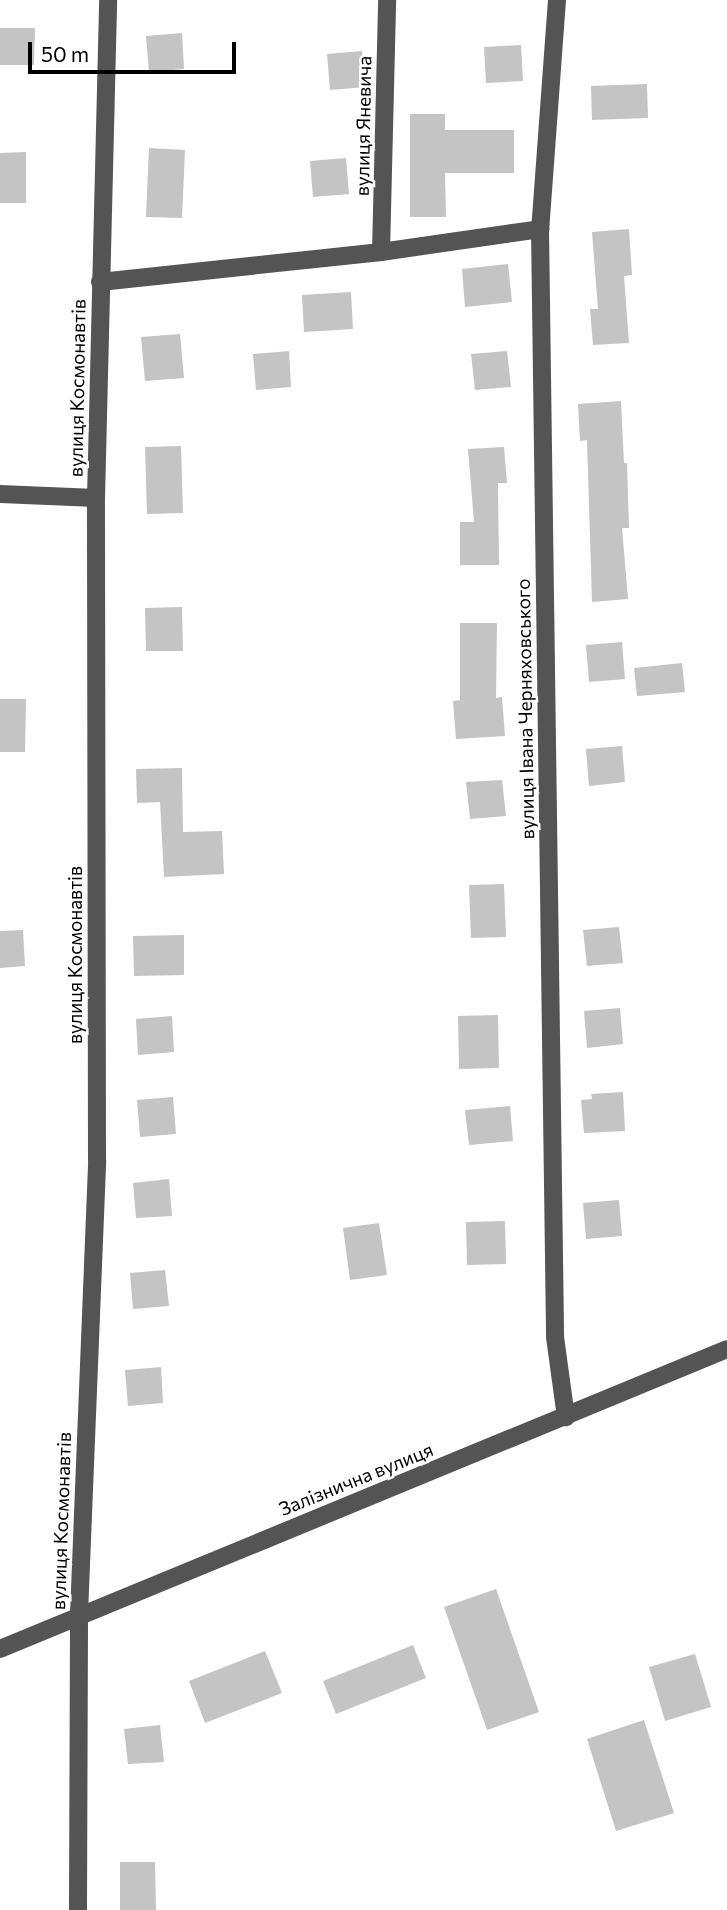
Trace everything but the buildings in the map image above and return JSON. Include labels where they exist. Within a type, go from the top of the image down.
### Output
[{"type":"street","name":"вулиця Космонавтів","points":[[78,1910],[79,1614],[96,1160],[96,498],[108,0]]},
{"type":"street","name":"вулиця Яневича","points":[[381,252],[387,0]]},
{"type":"street","name":"вулиця Івана Черняховського","points":[[557,0],[540,229],[555,1337],[566,1417]]},
{"type":"street","points":[[100,282],[381,252],[540,229]]},
{"type":"street","points":[[0,494],[96,498]]},
{"type":"street","name":"Залізнична вулиця","points":[[0,1649],[79,1614],[727,1349]]}]
